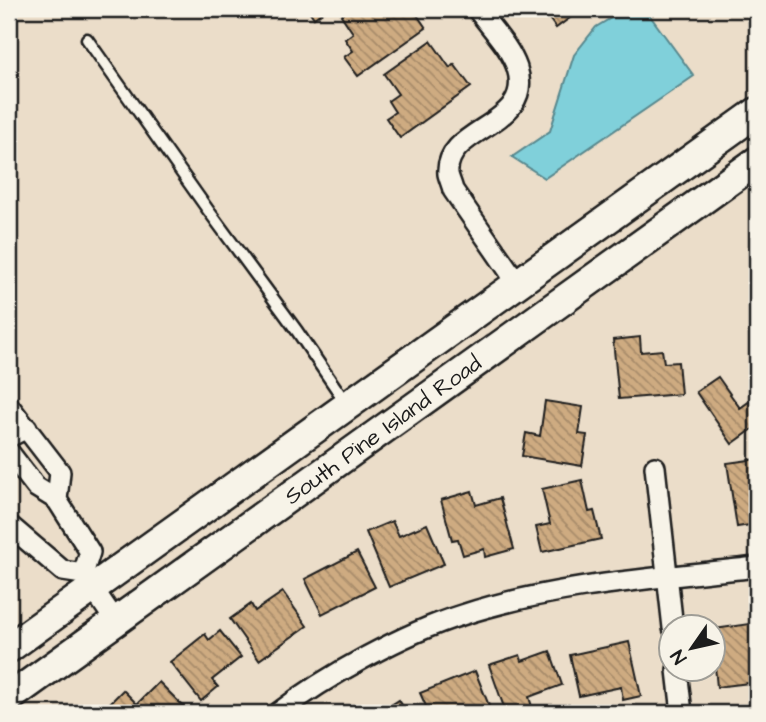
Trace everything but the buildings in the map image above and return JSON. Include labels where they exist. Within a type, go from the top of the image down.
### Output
[{"type":"main road","name":"South Pine Island Road","points":[[9,648],[88,581],[348,406],[757,112]]},
{"type":"main road","name":"South Pine Island Road","points":[[9,698],[757,161]]},
{"type":"street","points":[[477,9],[516,64],[521,82],[519,96],[510,109],[456,151],[448,174],[453,190],[519,284]]},
{"type":"street","points":[[9,406],[60,472],[57,500]]},
{"type":"street","points":[[9,437],[27,428]]},
{"type":"street","points":[[9,452],[36,487],[57,500],[90,552],[88,581]]},
{"type":"street","points":[[655,467],[671,614]]},
{"type":"street","points":[[9,525],[63,571],[88,581],[116,622]]},
{"type":"street","points":[[278,713],[327,680],[379,652],[460,615],[544,594],[757,567]]},
{"type":"street","points":[[679,684],[682,713]]},
{"type":"lane","points":[[87,39],[348,406]]},
{"type":"water","points":[[626,9],[645,9],[694,76],[545,178],[512,157],[550,131],[574,55],[596,27]]}]
